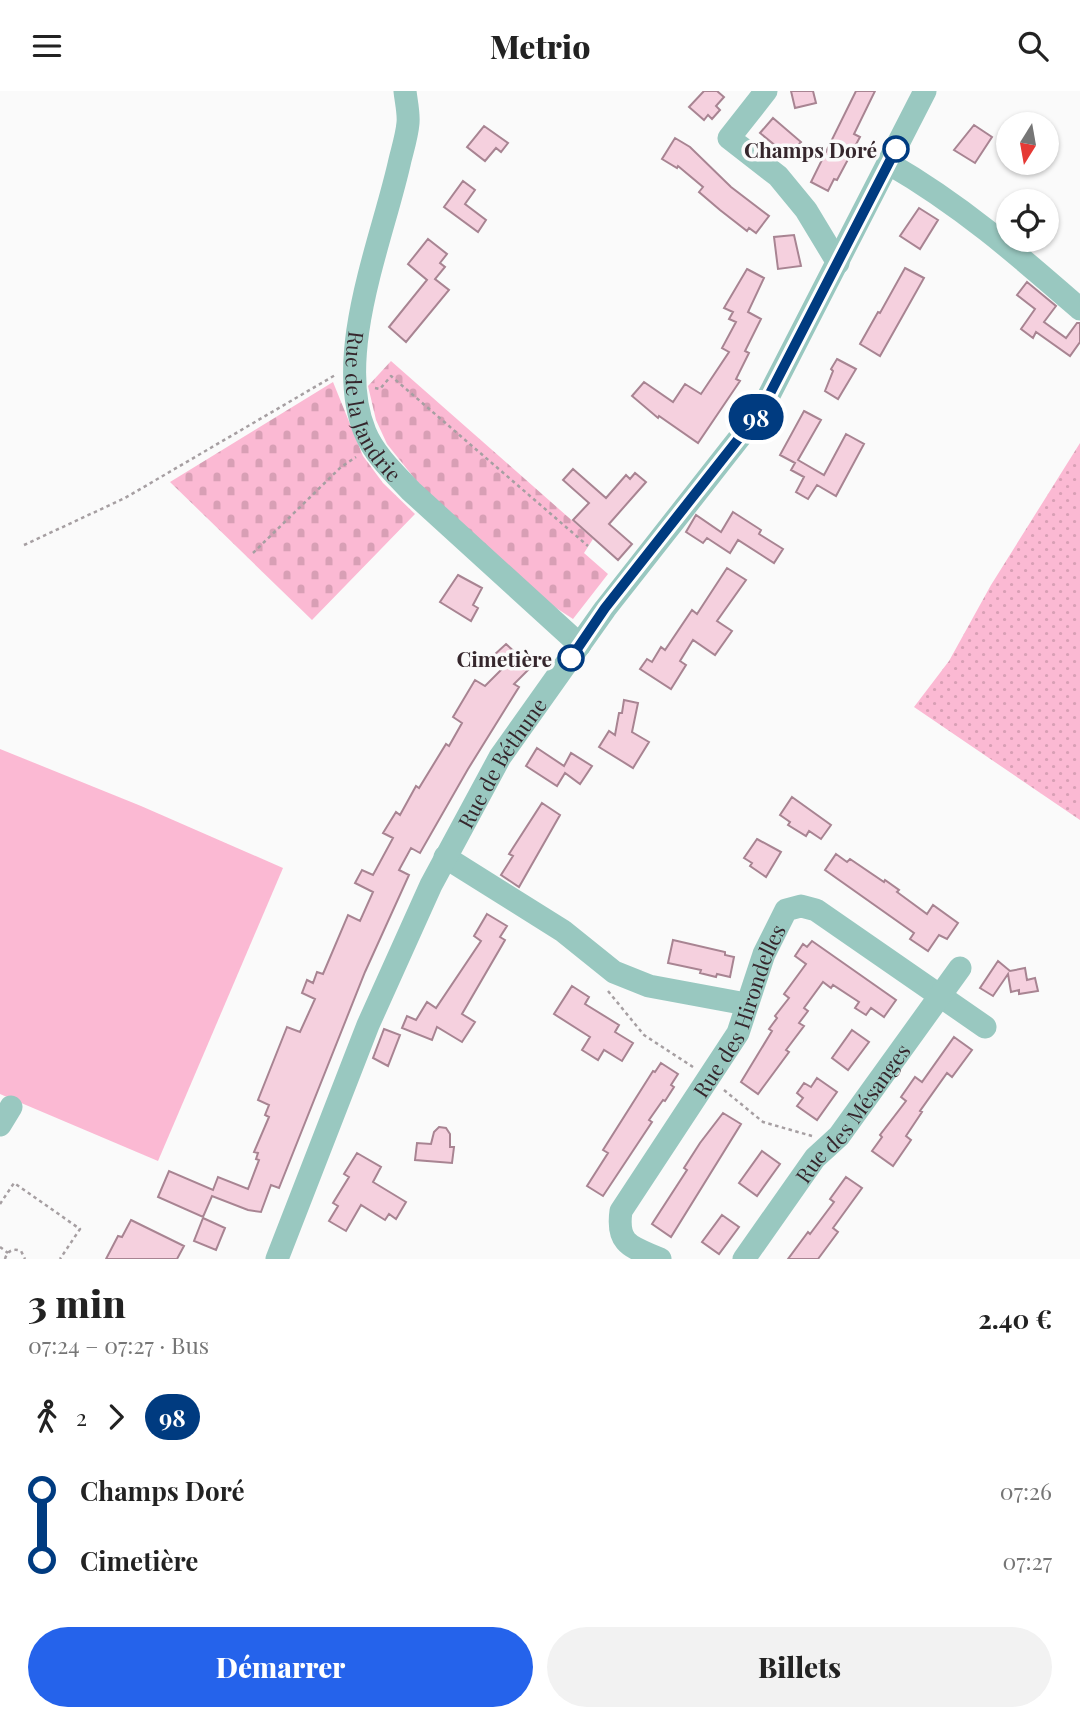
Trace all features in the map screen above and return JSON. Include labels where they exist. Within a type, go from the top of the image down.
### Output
[{"type":"street","name":"Rue de la Jandrie","points":[[405,91],[408,122],[390,204],[370,274],[354,367],[355,397],[365,433],[390,469],[411,491],[580,645]]},
{"type":"street","points":[[766,91],[729,138],[778,176],[806,210],[838,263]]},
{"type":"street","name":"Rue de Béthune","points":[[277,1259],[368,1025],[446,857],[500,757],[605,608],[762,409],[925,91]]},
{"type":"street","points":[[888,163],[933,189],[980,223],[1080,309]]},
{"type":"street","points":[[446,857],[563,931],[614,972],[649,986],[746,1004]]},
{"type":"street","name":"Rue des Hirondelles","points":[[660,1259],[630,1245],[624,1238],[618,1228],[621,1211],[738,1033],[764,954],[786,910],[801,906],[816,910],[985,1027]]},
{"type":"street","name":"Rue des Mésanges","points":[[744,1259],[815,1159],[839,1136],[960,968]]},
{"type":"path","points":[[24,545],[125,498],[327,379],[354,367]]},
{"type":"path","points":[[380,389],[391,376],[588,546]]},
{"type":"path","points":[[253,553],[341,467],[373,446]]},
{"type":"path","points":[[0,1204],[15,1183],[80,1229],[60,1259]]},
{"type":"path","points":[[0,1247],[8,1253]]},
{"type":"path","points":[[5,1259],[8,1253],[18,1250],[26,1259]]},
{"type":"green space","points":[[391,361],[593,539],[584,553],[608,574],[573,619],[547,602],[419,484],[387,444],[376,420],[368,386]]},
{"type":"green space","points":[[333,382],[363,456],[383,483],[415,514],[312,620],[170,482]]},
{"type":"green space","points":[[1080,443],[1080,820],[914,707],[949,661],[991,585]]},
{"type":"green space","points":[[0,749],[141,806],[283,868],[158,1161],[0,1094]]},
{"type":"building","points":[[704,91],[717,91],[724,97],[716,106],[720,110],[712,119],[708,115],[704,120],[689,107]]},
{"type":"building","points":[[791,91],[813,91],[816,103],[795,108]]},
{"type":"building","points":[[856,91],[875,91],[854,134],[860,137],[837,180],[834,179],[828,191],[811,182]]},
{"type":"building","points":[[773,118],[801,142],[788,156],[760,133]]},
{"type":"building","points":[[974,125],[992,137],[975,163],[954,150]]},
{"type":"building","points":[[484,126],[508,143],[501,152],[496,148],[485,161],[467,147]]},
{"type":"building","points":[[675,138],[690,147],[731,187],[769,216],[756,233],[749,228],[747,231],[699,192],[703,187],[678,166],[677,168],[662,159]]},
{"type":"building","points":[[463,181],[475,190],[465,204],[486,220],[478,232],[444,207]]},
{"type":"building","points":[[919,208],[938,220],[920,249],[900,236]]},
{"type":"building","points":[[794,235],[801,266],[778,269],[774,237]]},
{"type":"building","points":[[428,239],[447,254],[440,263],[445,267],[435,279],[449,290],[406,342],[389,327],[427,280],[408,264]]},
{"type":"building","points":[[905,268],[924,278],[880,356],[860,344]]},
{"type":"building","points":[[747,269],[764,278],[748,312],[761,319],[745,351],[749,353],[736,379],[740,381],[698,443],[659,416],[658,418],[632,396],[644,382],[673,402],[685,384],[701,394],[729,352],[722,348],[736,322],[729,319],[733,312],[724,308]]},
{"type":"building","points":[[1027,282],[1056,306],[1044,322],[1066,338],[1077,323],[1080,323],[1080,342],[1070,356],[1036,332],[1033,338],[1021,329],[1035,309],[1017,295]]},
{"type":"building","points":[[837,359],[856,369],[838,399],[825,391],[833,371],[831,369]]},
{"type":"building","points":[[804,411],[821,420],[798,460],[824,475],[846,434],[864,444],[836,496],[817,485],[808,499],[796,492],[804,477],[791,470],[795,463],[780,455]]},
{"type":"building","points":[[573,469],[606,498],[626,475],[630,479],[635,473],[646,482],[609,524],[632,544],[618,560],[573,520],[589,503],[563,480]]},
{"type":"building","points":[[733,512],[761,530],[759,534],[783,549],[774,563],[738,540],[730,553],[707,538],[703,543],[686,532],[696,515],[721,532]]},
{"type":"building","points":[[727,568],[746,580],[717,621],[732,631],[715,655],[693,640],[680,661],[686,665],[671,689],[640,669],[647,659],[652,662],[661,647],[665,650],[692,610],[697,614]]},
{"type":"building","points":[[458,575],[482,588],[473,605],[478,608],[471,621],[440,602]]},
{"type":"building","points":[[506,644],[531,667],[514,684],[519,687],[420,853],[411,848],[399,870],[409,875],[365,972],[279,1188],[271,1185],[261,1212],[248,1210],[212,1196],[203,1217],[158,1197],[169,1171],[213,1190],[218,1177],[248,1189],[259,1160],[256,1159],[258,1153],[254,1152],[269,1117],[265,1115],[269,1105],[258,1100],[287,1027],[300,1032],[315,999],[302,993],[307,980],[313,983],[317,972],[323,974],[348,915],[360,921],[373,892],[355,883],[362,870],[373,875],[393,838],[383,833],[396,812],[400,815],[416,786],[419,788],[446,744],[449,746],[462,723],[453,717],[475,680],[485,686],[504,667],[493,656]]},
{"type":"building","points":[[624,700],[638,703],[632,732],[649,742],[633,768],[599,747],[609,731],[615,735]]},
{"type":"building","points":[[537,748],[564,766],[571,753],[592,766],[580,784],[565,773],[557,786],[526,766]]},
{"type":"building","points":[[792,797],[831,825],[821,839],[809,831],[806,836],[788,825],[790,822],[780,815]]},
{"type":"building","points":[[542,803],[560,815],[519,887],[501,875],[513,856],[509,854]]},
{"type":"building","points":[[757,839],[781,852],[766,877],[750,866],[752,863],[744,858]]},
{"type":"building","points":[[836,854],[847,862],[850,859],[884,882],[885,880],[927,914],[933,905],[958,923],[947,939],[939,935],[928,951],[910,939],[914,933],[825,870]]},
{"type":"building","points":[[487,914],[507,926],[500,937],[505,940],[462,1014],[475,1022],[462,1042],[437,1027],[432,1040],[402,1028],[407,1016],[416,1020],[427,1002],[436,1008],[481,941],[474,936]]},
{"type":"building","points":[[673,940],[725,952],[725,955],[734,957],[730,977],[717,974],[716,977],[700,973],[701,970],[668,963]]},
{"type":"building","points":[[812,941],[896,1000],[884,1017],[871,1008],[866,1015],[855,1008],[859,1002],[833,985],[831,988],[823,982],[804,1008],[808,1011],[799,1023],[804,1026],[786,1050],[789,1052],[758,1094],[741,1082],[772,1031],[769,1029],[777,1018],[775,1016],[789,998],[784,994],[806,964],[795,956],[803,944],[807,947]]},
{"type":"building","points":[[998,961],[1010,971],[1025,968],[1027,980],[1035,978],[1038,991],[1019,994],[1019,990],[1011,992],[1008,974],[993,996],[980,988]]},
{"type":"building","points":[[572,986],[589,997],[585,1004],[619,1025],[615,1032],[633,1043],[622,1061],[604,1050],[598,1060],[582,1050],[590,1037],[554,1014]]},
{"type":"building","points":[[384,1029],[400,1035],[388,1066],[373,1058]]},
{"type":"building","points":[[852,1030],[869,1042],[848,1070],[832,1058]]},
{"type":"building","points":[[954,1037],[972,1050],[952,1077],[947,1073],[920,1111],[922,1112],[906,1136],[911,1140],[893,1166],[872,1151],[882,1137],[880,1135],[906,1101],[901,1097],[915,1077],[922,1082]]},
{"type":"building","points":[[661,1063],[678,1074],[671,1085],[674,1087],[649,1120],[652,1122],[603,1196],[587,1186],[608,1153],[603,1150],[653,1071],[655,1072]]},
{"type":"building","points":[[817,1078],[837,1092],[817,1120],[797,1106],[803,1098],[797,1093],[804,1083],[811,1087]]},
{"type":"building","points":[[723,1113],[741,1124],[671,1237],[652,1224],[687,1170],[684,1168]]},
{"type":"building","points":[[439,1127],[446,1128],[450,1134],[450,1147],[454,1147],[452,1163],[415,1160],[417,1143],[431,1144],[434,1132]]},
{"type":"building","points":[[762,1151],[780,1164],[757,1196],[739,1183]]},
{"type":"building","points":[[357,1153],[381,1167],[373,1182],[406,1202],[396,1219],[389,1214],[385,1220],[361,1205],[346,1231],[329,1221],[338,1206],[333,1203],[349,1177],[344,1174]]},
{"type":"building","points":[[846,1177],[862,1188],[833,1228],[838,1232],[818,1259],[788,1259],[834,1202],[830,1199]]},
{"type":"building","points":[[722,1215],[739,1227],[719,1254],[702,1242]]},
{"type":"building","points":[[203,1218],[225,1228],[216,1250],[194,1241]]},
{"type":"building","points":[[131,1220],[184,1246],[177,1259],[106,1259],[118,1236],[122,1237]]},
{"type":"bus line","name":"98","points":[[571,658],[605,608],[762,409],[896,149]]},
{"type":"place","name":"Champs Doré","points":[[896,149]]},
{"type":"place","name":"Cimetière","points":[[571,658]]}]
